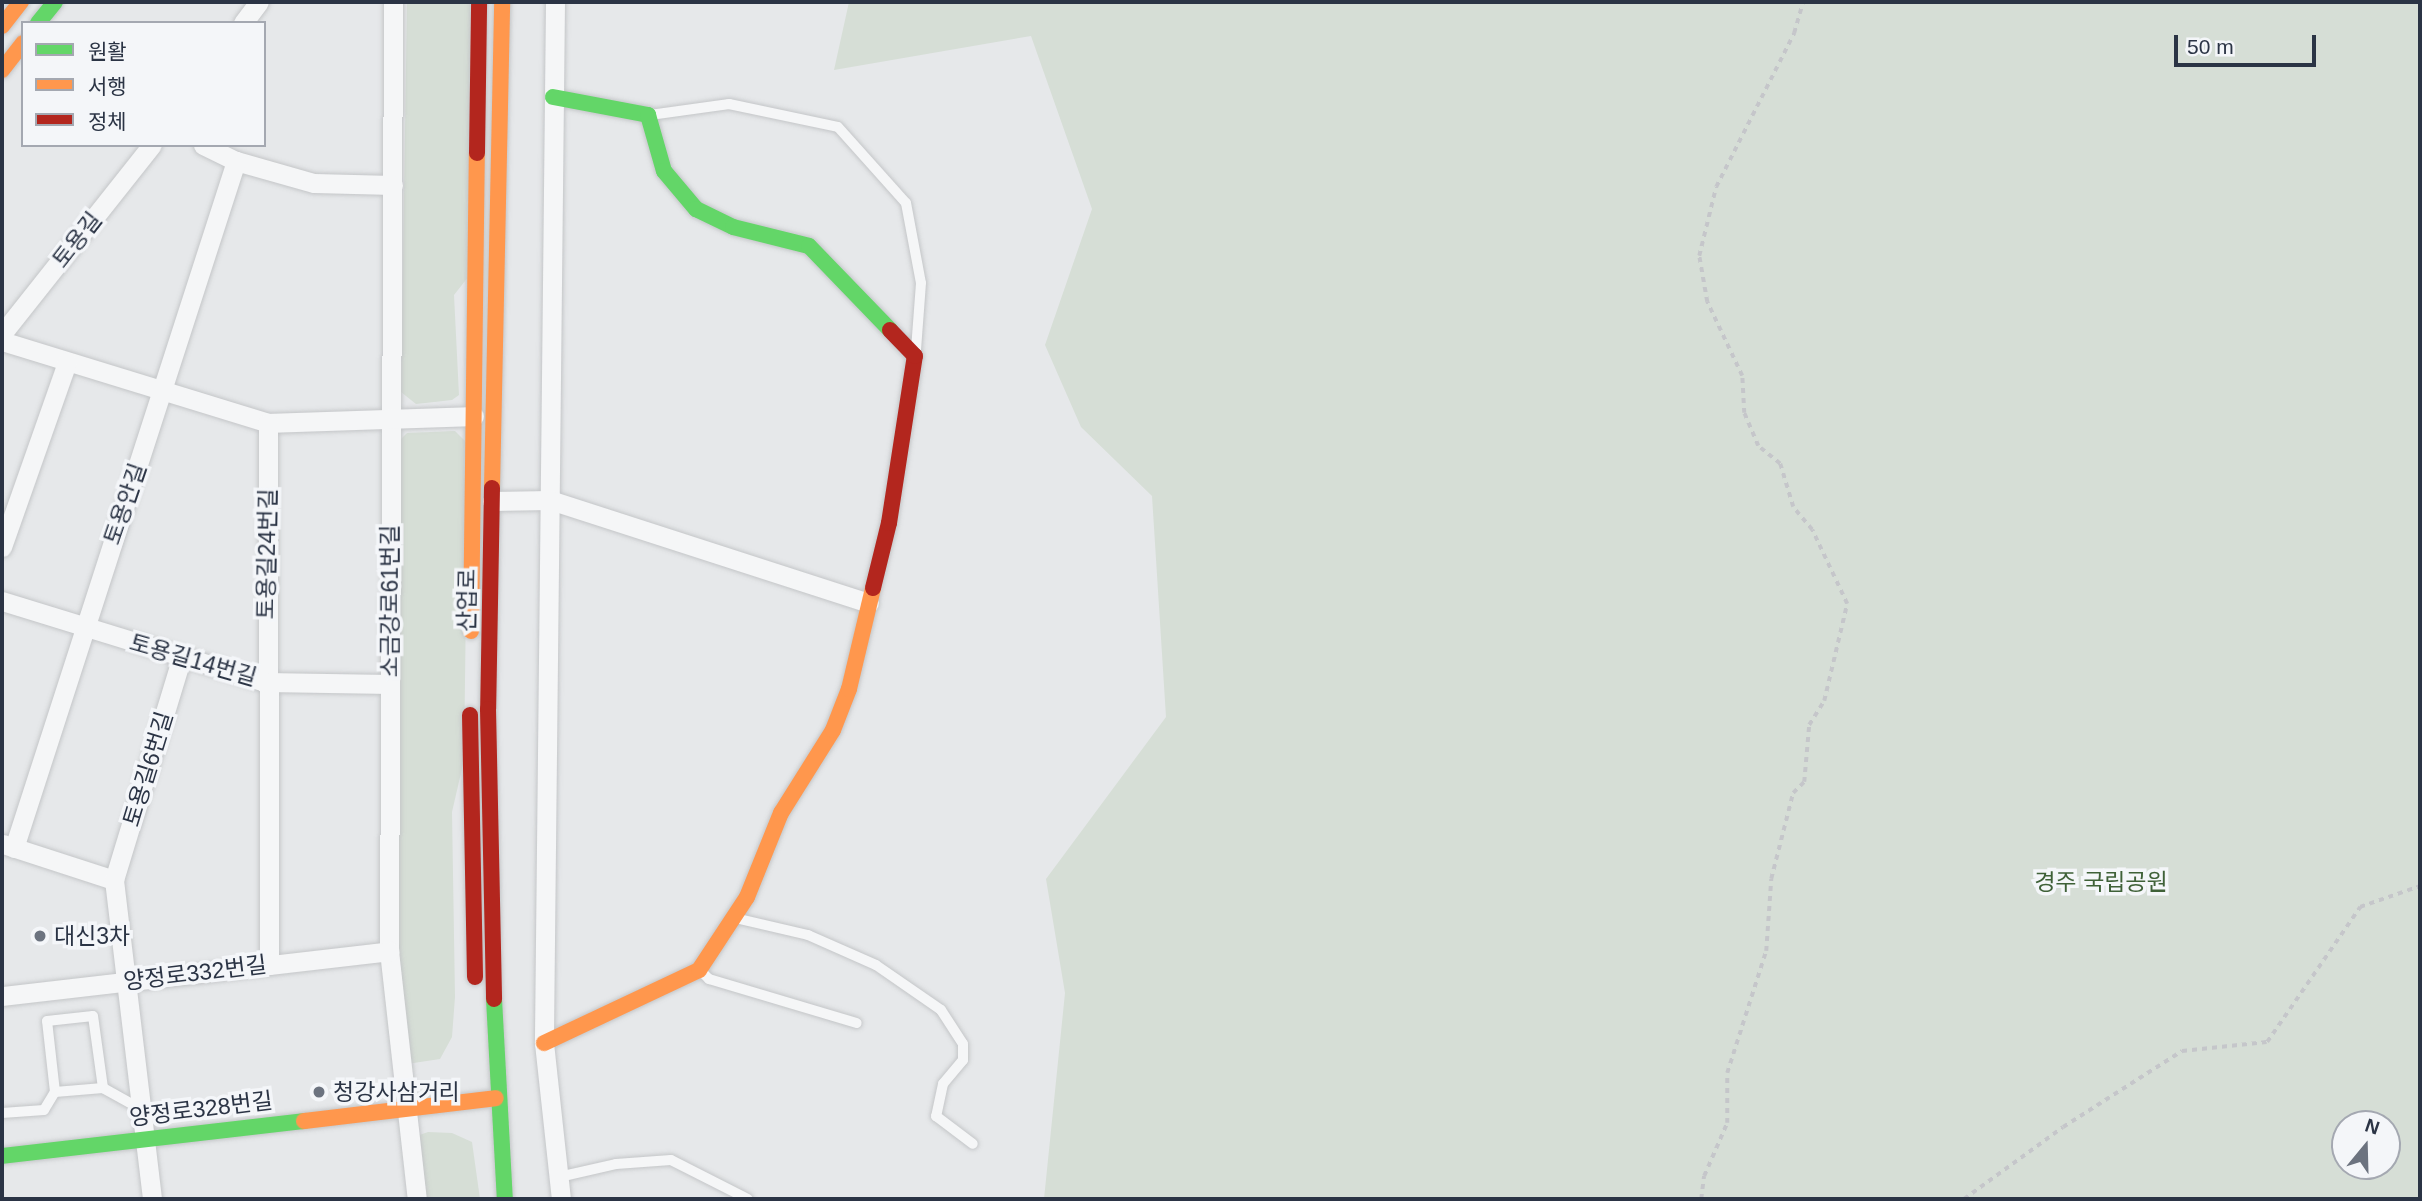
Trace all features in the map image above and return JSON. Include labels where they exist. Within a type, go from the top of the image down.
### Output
[{"type":"street","points":[[2,26],[21,2]]},
{"type":"street","points":[[40,21],[55,2]]},
{"type":"street","points":[[245,21],[259,2]]},
{"type":"street","name":"소금강로61번길","points":[[393,2],[388,951],[417,1199]]},
{"type":"street","name":"산업로","points":[[475,988],[470,877],[479,2]]},
{"type":"street","name":"산업로","points":[[502,2],[484,1099],[505,1199]]},
{"type":"street","points":[[555,2],[544,1043],[561,1199]]},
{"type":"street","points":[[2,69],[21,45]]},
{"type":"street","points":[[544,1043],[699,970],[735,918],[781,813],[833,730],[849,689],[891,510],[915,356],[809,246],[733,227],[696,209],[664,171],[648,116],[553,97]]},
{"type":"street","name":"토용길","points":[[2,334],[150,147]]},
{"type":"street","points":[[207,147],[236,160],[314,183],[393,185]]},
{"type":"street","name":"토용안길","points":[[8,846],[163,391],[236,160]]},
{"type":"street","points":[[2,341],[268,423],[474,416]]},
{"type":"street","points":[[2,547],[67,362]]},
{"type":"street","name":"토용길24번길","points":[[268,423],[265,681],[269,965]]},
{"type":"street","points":[[492,500],[550,500],[869,603]]},
{"type":"street","name":"토용길14번길","points":[[2,601],[181,659],[265,681],[390,684]]},
{"type":"street","name":"토용길6번길","points":[[152,1199],[114,880],[181,659]]},
{"type":"street","points":[[8,846],[114,880]]},
{"type":"street","name":"양정로332번길","points":[[2,996],[388,951]]},
{"type":"street","name":"양정로328번길","points":[[2,1156],[406,1106],[484,1099]]},
{"type":"lane","points":[[648,116],[729,104],[838,127],[906,203],[921,283],[915,356]]},
{"type":"lane","points":[[735,918],[820,940],[876,965],[941,1010],[964,1044],[963,1060],[943,1084],[936,1116],[973,1144]]},
{"type":"lane","points":[[699,970],[709,979],[857,1023]]},
{"type":"lane","points":[[2,1113],[44,1110],[55,1092],[47,1021],[93,1016],[103,1088]]},
{"type":"lane","points":[[55,1092],[103,1088],[142,1110]]},
{"type":"lane","points":[[559,1177],[616,1164],[671,1160],[748,1199]]},
{"type":"path","points":[[1701,1199],[1704,1176],[1727,1123],[1727,1073],[1766,951],[1771,879],[1793,793],[1804,782],[1809,725],[1824,701],[1847,604],[1811,530],[1793,507],[1780,464],[1758,446],[1744,413],[1742,376],[1707,302],[1699,256],[1716,187],[1794,33],[1803,2]]},
{"type":"path","points":[[1964,1199],[2063,1127],[2182,1051],[2267,1042],[2360,907],[2420,886]]},
{"type":"green space","points":[[407,2],[470,2],[469,276],[454,295],[459,395],[452,400],[416,404],[401,392]]},
{"type":"green space","name":"경주 국립공원","points":[[849,2],[2420,2],[2420,1199],[1044,1199],[1065,993],[1046,879],[1166,717],[1152,496],[1081,427],[1045,345],[1092,209],[1031,36],[834,70]]},
{"type":"green space","points":[[455,431],[468,444],[464,760],[452,812],[455,997],[452,1037],[440,1059],[407,1064],[394,951],[397,443],[407,433]]},
{"type":"green space","points":[[428,1132],[452,1133],[472,1142],[480,1199],[422,1199],[414,1137]]},
{"type":"traffic: fast","points":[[40,21],[55,2]]},
{"type":"traffic: fast","points":[[553,97],[648,115],[664,171],[696,209],[733,227],[809,246],[890,330]]},
{"type":"traffic: fast","points":[[494,999],[505,1199]]},
{"type":"traffic: fast","points":[[2,1156],[304,1121]]},
{"type":"traffic: slow","points":[[2,26],[21,2]]},
{"type":"traffic: slow","points":[[492,488],[502,2]]},
{"type":"traffic: slow","points":[[2,70],[21,46]]},
{"type":"traffic: slow","points":[[471,631],[477,153]]},
{"type":"traffic: slow","points":[[544,1043],[699,970],[747,897],[781,813],[833,730],[849,689],[873,588]]},
{"type":"traffic: slow","points":[[304,1121],[496,1098]]},
{"type":"traffic: jam","points":[[477,153],[479,2]]},
{"type":"traffic: jam","points":[[873,588],[889,523],[915,356],[890,330]]},
{"type":"traffic: jam","points":[[492,488],[488,709],[494,999]]},
{"type":"traffic: jam","points":[[470,715],[475,977]]},
{"type":"place","name":"대신3차","points":[[40,936]]},
{"type":"place","name":"청강사삼거리","points":[[319,1092]]}]
